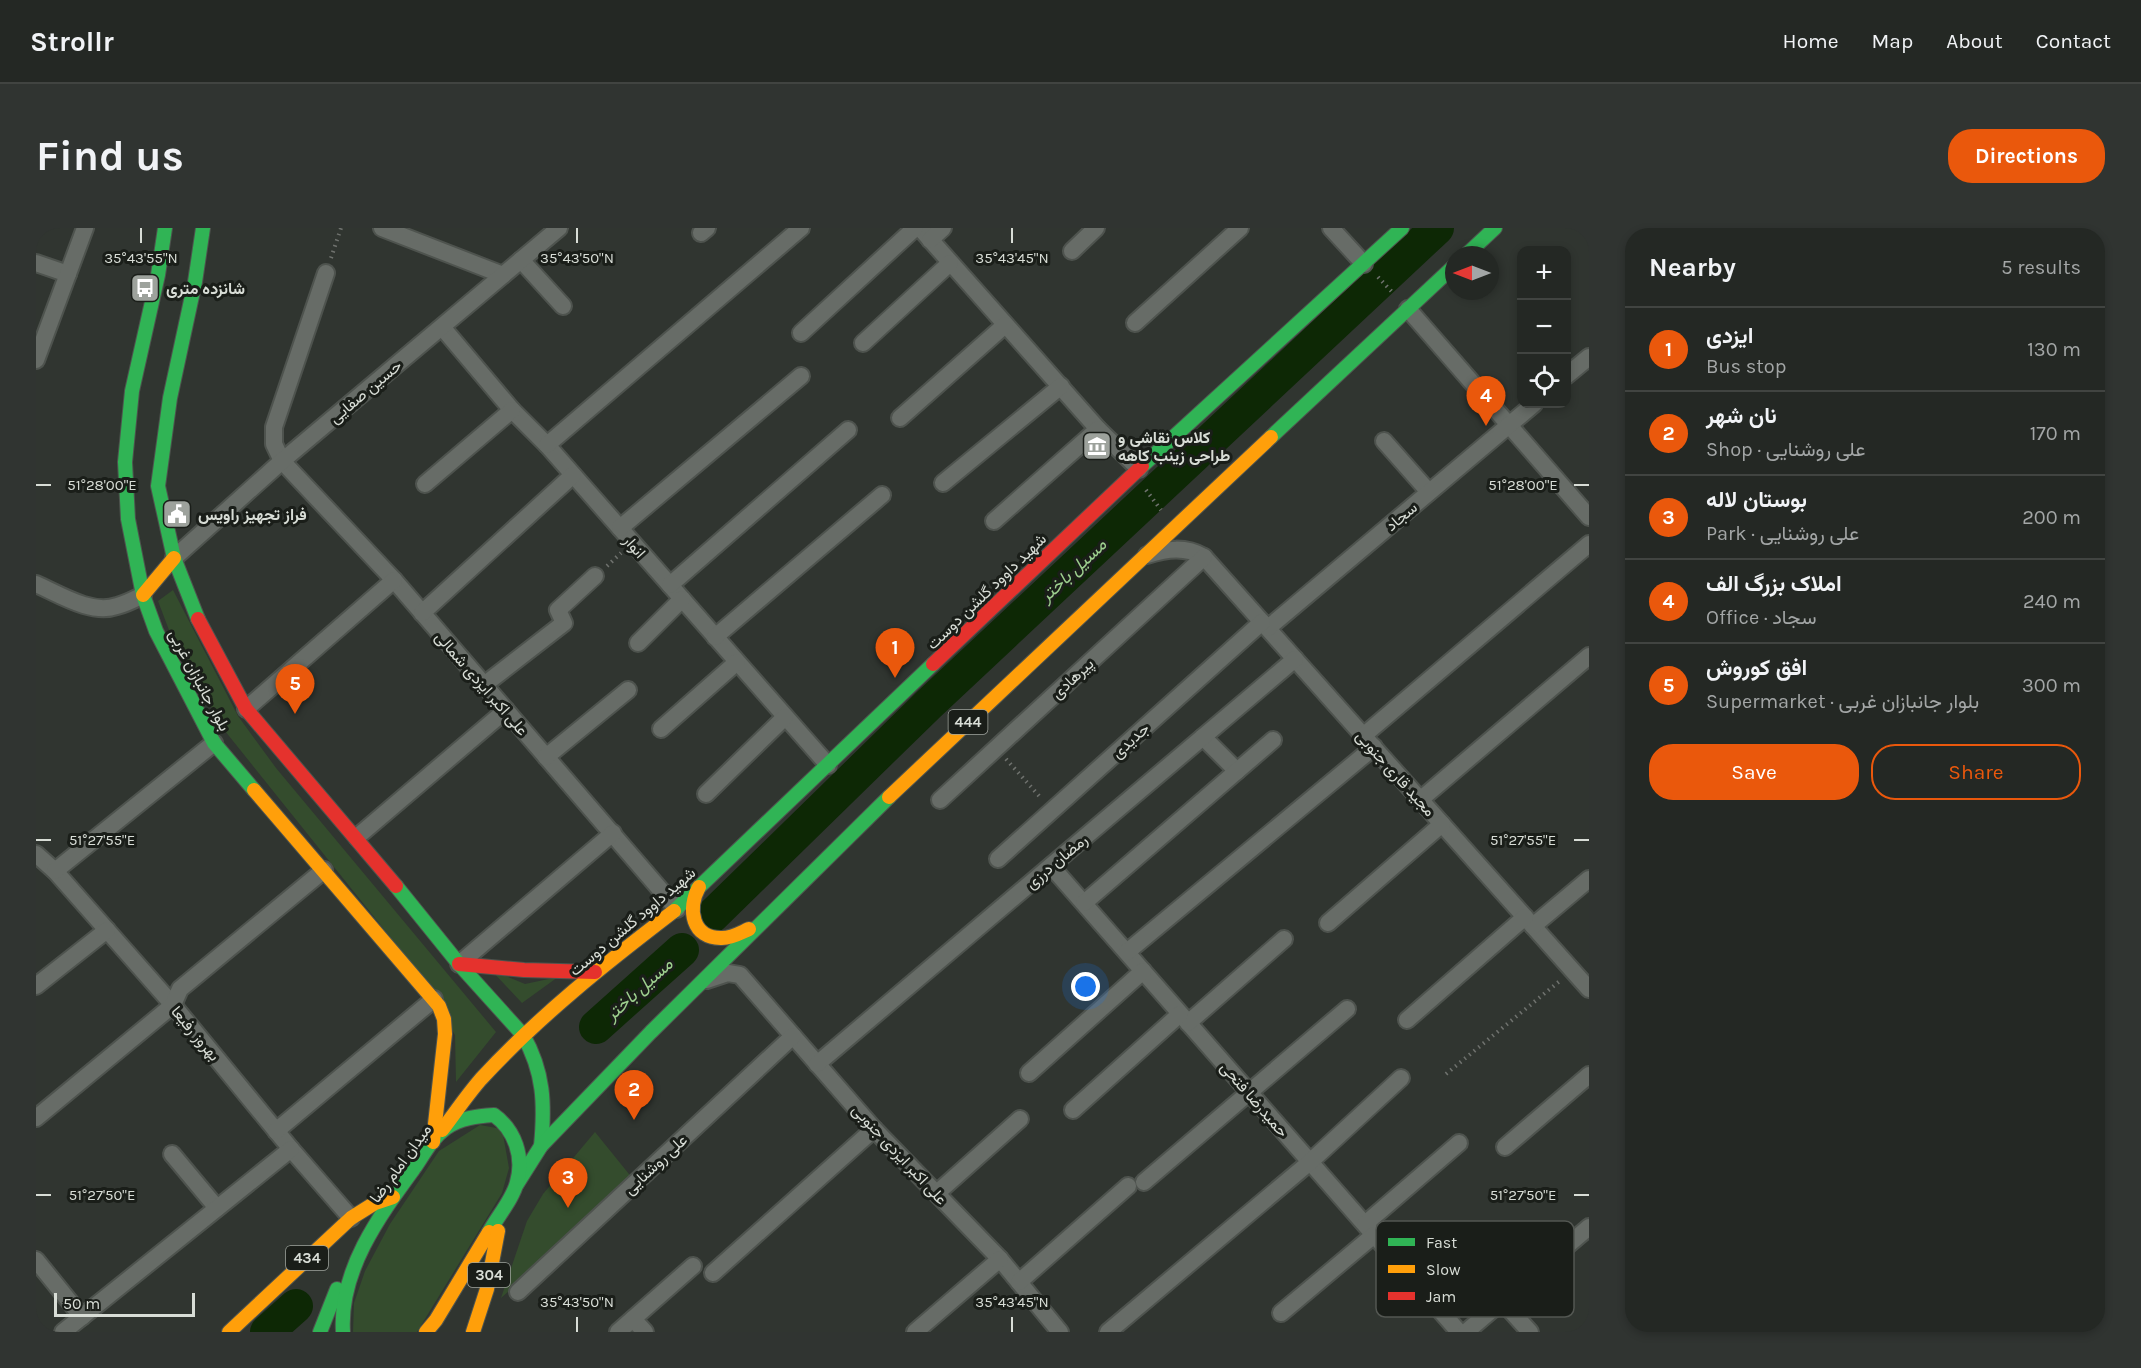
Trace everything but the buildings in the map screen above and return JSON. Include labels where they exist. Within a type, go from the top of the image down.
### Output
[{"type":"main road","name":"بلوار جانبازان غربی","points":[[165,228],[158,275],[132,392],[125,462],[128,519],[143,595],[156,631],[214,743],[434,999],[444,1019],[445,1034],[433,1142]]},
{"type":"main road","name":"بلوار جانبازان غربی","points":[[203,228],[195,282],[170,398],[159,465],[161,508],[174,558],[202,630],[246,709],[357,837],[459,964],[523,1035],[541,1068],[545,1085],[546,1100],[541,1146]]},
{"type":"main road","name":"شهید داوود گلشن دوست","points":[[442,1130],[479,1081],[523,1035],[595,972],[677,909],[1139,469],[1369,268],[1402,228]]},
{"type":"main road","points":[[1476,246],[1495,228]]},
{"type":"main road","name":"444","points":[[518,1184],[541,1146],[752,928],[1143,556],[1445,274]]},
{"type":"main road","points":[[143,595],[174,558]]},
{"type":"main road","points":[[699,887],[691,900],[690,909],[697,927],[704,934],[722,938],[752,928]]},
{"type":"main road","points":[[459,964],[524,970],[595,972]]},
{"type":"main road","name":"میدان امام رضا","points":[[343,1332],[342,1311],[352,1274],[371,1233],[393,1197],[442,1130],[484,1115],[494,1115],[502,1120],[515,1139],[520,1161],[518,1184],[501,1216],[426,1332]]},
{"type":"main road","name":"434","points":[[229,1332],[351,1218],[375,1203],[393,1197]]},
{"type":"main road","name":"304","points":[[472,1332],[487,1288],[501,1216]]},
{"type":"main road","points":[[320,1332],[331,1299],[352,1274]]},
{"type":"street","points":[[36,360],[85,228]]},
{"type":"street","points":[[382,228],[503,275]]},
{"type":"street","name":"حسین صفایی","points":[[174,558],[282,461],[559,228]]},
{"type":"street","points":[[547,445],[801,228]]},
{"type":"street","points":[[801,333],[922,232],[943,228]]},
{"type":"street","points":[[1072,251],[1096,228]]},
{"type":"street","points":[[1135,323],[1240,228]]},
{"type":"street","points":[[1331,228],[1369,268]]},
{"type":"street","points":[[922,232],[1098,429],[1139,469]]},
{"type":"street","points":[[521,260],[563,306]]},
{"type":"street","points":[[36,263],[68,274]]},
{"type":"street","points":[[862,343],[950,263]]},
{"type":"street","points":[[282,461],[274,444],[274,428],[326,273]]},
{"type":"street","points":[[1408,309],[1589,518]]},
{"type":"street","points":[[900,418],[1005,325]]},
{"type":"street","name":"انوار","points":[[442,327],[512,410],[573,474],[828,765]]},
{"type":"street","points":[[1571,372],[1589,357]]},
{"type":"street","points":[[620,528],[801,376]]},
{"type":"street","points":[[943,483],[1061,386]]},
{"type":"street","name":"سجاد","points":[[1265,625],[1529,408]]},
{"type":"street","points":[[425,484],[512,410]]},
{"type":"street","points":[[670,585],[848,429]]},
{"type":"street","points":[[994,520],[1098,429]]},
{"type":"street","points":[[1384,441],[1429,492]]},
{"type":"street","name":"علی اکبر ایزدی شمالی","points":[[282,461],[394,580],[677,909]]},
{"type":"street","points":[[422,613],[573,474]]},
{"type":"street","points":[[715,637],[882,495]]},
{"type":"street","points":[[1126,952],[1369,741],[1589,544]]},
{"type":"street","points":[[1143,556],[1179,549],[1193,551],[1204,557]]},
{"type":"street","name":"مجید قاری جنوبی","points":[[1204,557],[1589,989]]},
{"type":"street","name":"پیرهادی","points":[[940,800],[1204,557]]},
{"type":"street","points":[[484,685],[564,623],[558,610],[595,576]]},
{"type":"street","points":[[246,709],[394,580]]},
{"type":"street","points":[[36,584],[90,606],[115,607],[143,595]]},
{"type":"street","points":[[638,643],[682,599]]},
{"type":"street","name":"جدیدی","points":[[998,859],[1265,625]]},
{"type":"street","points":[[1420,800],[1589,656]]},
{"type":"street","name":"رمضان درزی","points":[[817,1064],[1294,658]]},
{"type":"street","points":[[661,729],[738,662]]},
{"type":"street","points":[[546,758],[628,690]]},
{"type":"street","points":[[357,837],[506,710]]},
{"type":"street","points":[[706,794],[785,717]]},
{"type":"street","points":[[1203,737],[1237,771]]},
{"type":"street","points":[[1084,903],[1273,740]]},
{"type":"street","points":[[55,872],[214,743]]},
{"type":"street","points":[[1328,923],[1442,824]]},
{"type":"street","points":[[459,964],[613,833]]},
{"type":"street","name":"بهروز رفیعا","points":[[36,854],[55,872],[173,1005],[351,1218]]},
{"type":"street","name":"حمیدرضا فتحی","points":[[1051,866],[1376,1237]]},
{"type":"street","points":[[36,1118],[173,1005],[180,989],[324,870]]},
{"type":"street","points":[[1407,1020],[1529,922],[1589,879]]},
{"type":"street","points":[[36,987],[107,930]]},
{"type":"street","points":[[1073,1110],[1284,939]]},
{"type":"street","points":[[1029,1073],[1143,971]]},
{"type":"street","name":"علی اکبر ایزدی جنوبی","points":[[686,998],[710,977],[728,973],[740,975],[874,1129],[1000,1259],[1060,1332]]},
{"type":"street","points":[[276,1131],[434,999]]},
{"type":"street","points":[[1019,1282],[1347,1009]]},
{"type":"street","name":"علی روشنایی","points":[[518,1292],[793,1036]]},
{"type":"street","points":[[1505,1147],[1589,1075]]},
{"type":"street","points":[[1108,1332],[1310,1162],[1401,1078]]},
{"type":"street","points":[[937,1193],[1020,1119]]},
{"type":"street","points":[[713,1274],[874,1129]]},
{"type":"street","points":[[1379,1221],[1459,1143]]},
{"type":"street","points":[[63,1332],[291,1149]]},
{"type":"street","points":[[172,1154],[217,1208]]},
{"type":"street","points":[[1281,1313],[1376,1224]]},
{"type":"street","points":[[1574,1240],[1589,1227]]},
{"type":"street","points":[[915,1332],[1000,1259]]},
{"type":"street","points":[[36,1260],[82,1317]]},
{"type":"street","points":[[618,1332],[693,1266]]},
{"type":"street","name":"حمیدرضا فتحی","points":[[1446,1317],[1459,1332]]},
{"type":"street","points":[[1466,1332],[1483,1317]]},
{"type":"street","points":[[1516,1317],[1530,1332]]},
{"type":"street","points":[[633,1319],[645,1332]]},
{"type":"path","points":[[326,273],[341,228]]},
{"type":"path","points":[[1369,268],[1391,291]]},
{"type":"path","points":[[1145,489],[1160,510]]},
{"type":"path","points":[[595,576],[632,543]]},
{"type":"path","points":[[996,748],[1052,810]]},
{"type":"path","points":[[1446,1074],[1572,970]]},
{"type":"green space","points":[[173,590],[238,716],[276,768],[496,1032],[456,1082],[455,1035],[403,953],[225,731],[172,638],[158,601]]},
{"type":"green space","points":[[491,970],[525,984],[558,977],[522,1003]]},
{"type":"green space","points":[[480,1125],[502,1129],[509,1168],[502,1193],[417,1332],[353,1332],[354,1303],[365,1271],[390,1224],[439,1151]]},
{"type":"green space","points":[[595,1132],[633,1179],[501,1298],[527,1221],[543,1194]]},
{"type":"waterway","name":"مسیل باختر","points":[[712,916],[929,704],[1437,228]]},
{"type":"waterway","name":"مسیل باختر","points":[[596,1027],[682,950]]},
{"type":"waterway","name":"مسیل باختر","points":[[267,1332],[296,1306]]},
{"type":"traffic: fast","points":[[165,228],[158,275],[132,391],[125,462],[128,519],[143,595],[156,631],[214,743],[254,790]]},
{"type":"traffic: fast","points":[[198,619],[174,558],[158,486],[170,398],[195,282],[203,228]]},
{"type":"traffic: fast","points":[[1142,466],[1402,228]]},
{"type":"traffic: fast","points":[[1476,246],[1495,228]]},
{"type":"traffic: fast","points":[[1271,437],[1445,274]]},
{"type":"traffic: fast","points":[[674,911],[933,664]]},
{"type":"traffic: fast","points":[[517,1184],[541,1146],[651,1032],[889,797]]},
{"type":"traffic: fast","points":[[396,886],[459,964],[523,1035]]},
{"type":"traffic: fast","points":[[523,1035],[539,1075],[543,1102],[541,1146]]},
{"type":"traffic: fast","points":[[343,1332],[344,1309],[355,1265],[364,1244],[388,1204],[441,1132],[469,1118],[494,1115],[507,1128],[516,1145],[519,1173],[515,1188],[489,1232]]},
{"type":"traffic: fast","points":[[320,1332],[337,1289]]},
{"type":"traffic: slow","points":[[889,797],[1271,437]]},
{"type":"traffic: slow","points":[[143,595],[174,558]]},
{"type":"traffic: slow","points":[[254,790],[439,1006],[444,1019],[445,1034],[433,1142]]},
{"type":"traffic: slow","points":[[699,887],[693,904],[693,913],[698,928],[704,934],[726,938],[749,929]]},
{"type":"traffic: slow","points":[[442,1130],[481,1079],[526,1033],[598,970],[674,911]]},
{"type":"traffic: slow","points":[[229,1332],[351,1218],[375,1203],[393,1197]]},
{"type":"traffic: slow","points":[[473,1332],[487,1289],[498,1231]]},
{"type":"traffic: slow","points":[[426,1332],[436,1320],[489,1232]]},
{"type":"traffic: jam","points":[[933,664],[1142,466]]},
{"type":"traffic: jam","points":[[198,619],[246,709],[396,886]]},
{"type":"traffic: jam","points":[[459,964],[524,970],[595,972]]},
{"type":"place","name":"شانزده متری","points":[[145,288]]},
{"type":"place","name":"املاک بزرگ الف","points":[[1486,426]]},
{"type":"place","name":"کلاس نقاشی و طراحی زینب کاهه","points":[[1097,446]]},
{"type":"place","name":"فراز تجهیز راویس","points":[[177,514]]},
{"type":"place","name":"ایزدی","points":[[895,678]]},
{"type":"place","name":"افق کوروش","points":[[295,714]]},
{"type":"place","name":"نان شهر","points":[[634,1120]]},
{"type":"place","name":"بوستان لاله","points":[[568,1208]]}]
